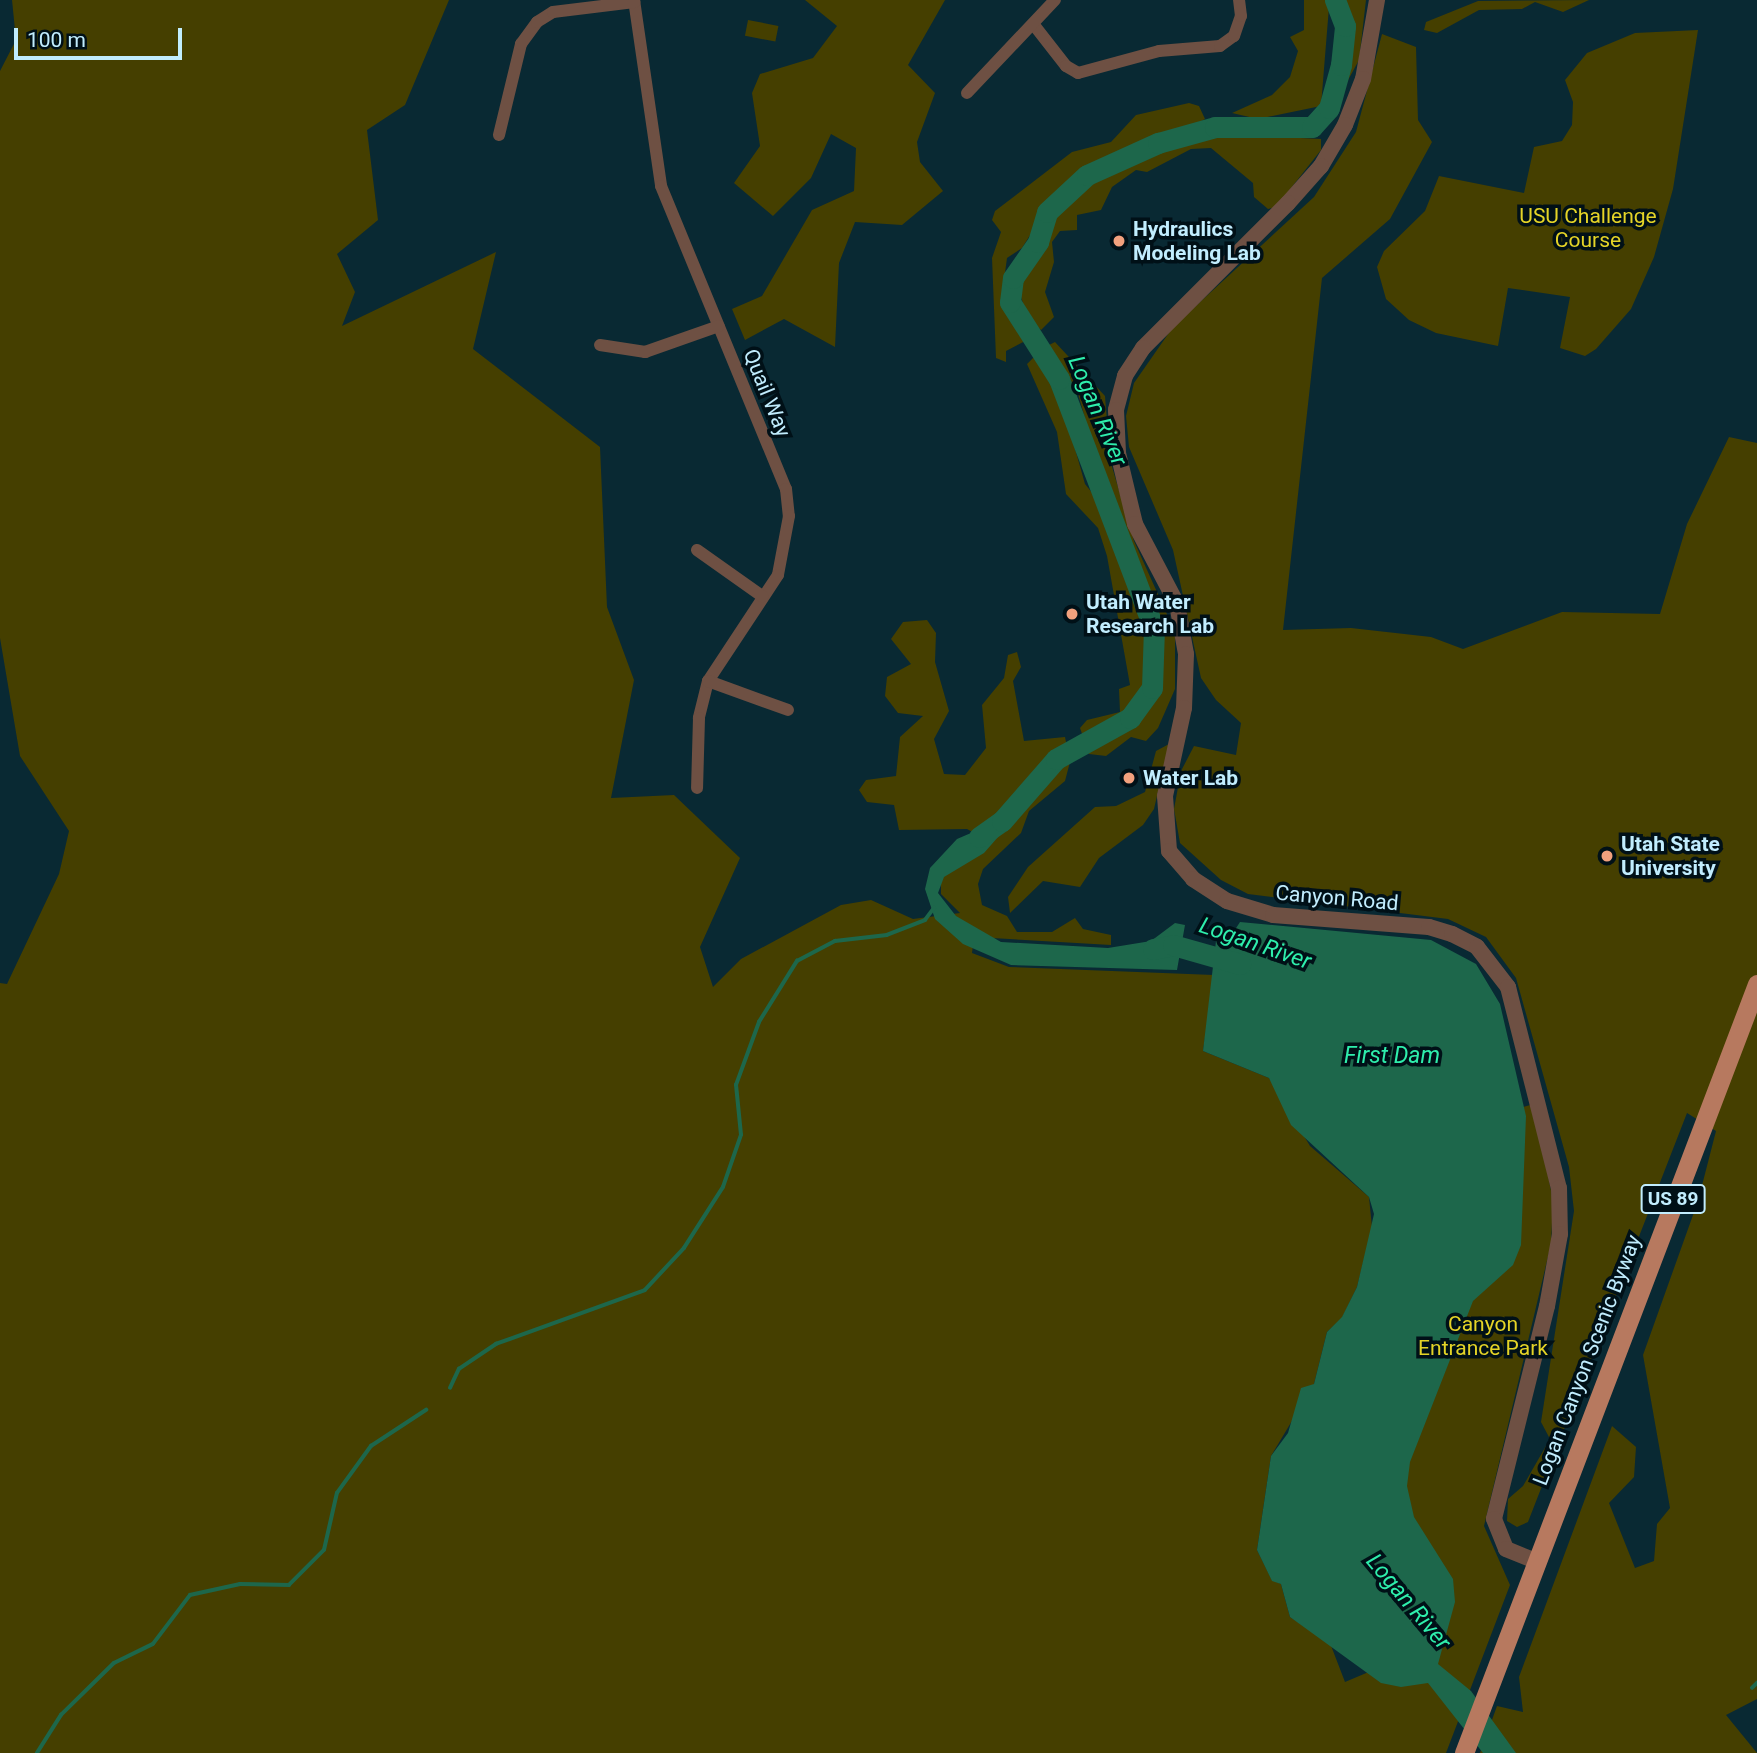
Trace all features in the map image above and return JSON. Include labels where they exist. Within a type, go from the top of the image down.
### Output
[{"type":"main road","name":"Logan Canyon Scenic Byway","points":[[1464,1753],[1757,984]]},
{"type":"street","points":[[967,93],[1055,0]]},
{"type":"street","points":[[1034,25],[1066,66],[1078,73],[1158,51],[1220,46],[1234,36],[1241,16],[1239,0]]},
{"type":"street","name":"Canyon Road","points":[[1377,0],[1363,79],[1345,125],[1321,166],[1288,203],[1143,348],[1125,376],[1116,410],[1118,453],[1135,524],[1177,604],[1186,654],[1184,708],[1165,796],[1169,851],[1193,879],[1227,901],[1273,915],[1429,927],[1452,934],[1477,947],[1508,987],[1559,1188],[1560,1234],[1548,1306],[1494,1519],[1506,1549],[1536,1561]]},
{"type":"street","points":[[499,135],[521,44],[537,22],[553,12],[634,1]]},
{"type":"street","name":"Quail Way","points":[[634,1],[661,186],[786,489],[790,529],[778,575],[708,681],[699,718],[697,788]]},
{"type":"street","points":[[600,345],[645,352],[719,326]]},
{"type":"street","points":[[697,550],[762,596]]},
{"type":"street","points":[[708,681],[788,710]]},
{"type":"green space","name":"Canyon Entrance Park","points":[[12,0],[449,0],[405,105],[367,130],[378,220],[337,254],[355,292],[342,326],[496,252],[473,349],[600,447],[607,607],[634,680],[611,798],[674,795],[740,858],[700,947],[713,987],[741,959],[841,905],[871,900],[913,919],[960,913],[941,894],[941,875],[985,839],[967,829],[899,830],[894,805],[867,802],[859,790],[866,780],[896,776],[900,737],[923,716],[898,713],[885,696],[887,677],[911,664],[891,639],[903,622],[927,620],[936,633],[935,662],[949,711],[934,739],[944,774],[965,775],[986,748],[982,705],[1004,678],[1008,655],[1017,652],[1021,667],[1013,681],[1024,741],[1065,737],[1070,762],[1065,781],[1029,811],[1021,833],[983,869],[978,884],[982,905],[1007,916],[1017,932],[1052,932],[1075,918],[1083,929],[1111,935],[1111,945],[974,937],[972,953],[1009,967],[1214,975],[1203,1051],[1269,1078],[1310,1146],[1369,1197],[1372,1227],[1357,1287],[1342,1318],[1327,1332],[1314,1384],[1271,1456],[1257,1550],[1272,1580],[1281,1584],[1290,1617],[1330,1643],[1345,1682],[1371,1671],[1395,1489],[1519,1108],[1534,1104],[1553,1201],[1551,1244],[1484,1526],[1510,1585],[1446,1753],[0,1753],[0,983],[7,984],[59,874],[69,831],[20,756],[0,638],[0,71],[16,40]]},
{"type":"green space","points":[[805,0],[945,0],[908,65],[935,93],[917,142],[920,162],[943,191],[902,225],[855,222],[839,263],[835,347],[784,319],[745,340],[732,309],[762,296],[812,210],[854,191],[856,148],[831,134],[811,178],[773,216],[734,183],[760,146],[752,93],[760,74],[813,58],[837,26]]},
{"type":"green space","points":[[1304,0],[1366,0],[1359,60],[1347,82],[1340,77],[1349,15],[1333,5],[1329,7],[1321,106],[1258,119],[1232,113],[1272,95],[1290,77],[1298,51],[1290,37],[1304,30]]},
{"type":"green space","points":[[1589,0],[1563,12],[1535,2],[1522,9],[1479,10],[1437,33],[1424,30],[1426,22],[1478,1]]},
{"type":"green space","points":[[748,20],[778,26],[775,42],[745,36]]},
{"type":"green space","name":"USU Challenge Course","points":[[1698,30],[1673,189],[1654,257],[1631,309],[1596,349],[1585,356],[1560,348],[1570,297],[1508,288],[1498,346],[1436,333],[1409,320],[1386,299],[1377,267],[1384,251],[1425,211],[1439,176],[1524,193],[1534,147],[1562,141],[1572,125],[1573,102],[1565,80],[1587,53],[1635,33]]},
{"type":"green space","points":[[1382,34],[1416,47],[1418,120],[1432,142],[1390,219],[1322,278],[1283,630],[1351,628],[1431,637],[1463,649],[1562,612],[1660,614],[1687,524],[1729,437],[1757,443],[1757,1699],[1726,1715],[1757,1753],[1480,1753],[1497,1706],[1523,1712],[1519,1677],[1612,1426],[1636,1447],[1634,1477],[1609,1503],[1635,1568],[1654,1561],[1657,1524],[1670,1508],[1643,1355],[1698,1201],[1716,1131],[1687,1113],[1528,1522],[1517,1527],[1507,1521],[1508,1499],[1523,1486],[1550,1439],[1541,1422],[1574,1211],[1569,1167],[1516,978],[1486,937],[1448,919],[1248,894],[1221,880],[1180,843],[1174,809],[1181,771],[1194,746],[1236,755],[1241,723],[1216,700],[1201,678],[1173,550],[1129,447],[1126,416],[1134,383],[1173,327],[1314,197],[1356,132]]},
{"type":"green space","points":[[1189,103],[1199,106],[1205,119],[1182,132],[1321,139],[1321,150],[1276,207],[1268,209],[1254,197],[1253,183],[1211,148],[1191,149],[1147,172],[1136,170],[1112,187],[1101,210],[1077,215],[1077,230],[1060,231],[1052,242],[1054,262],[1045,292],[1054,317],[1041,330],[1027,317],[1019,290],[1020,273],[1047,232],[1047,225],[1037,224],[1022,248],[1007,258],[1002,295],[1025,341],[1006,351],[1006,362],[996,358],[992,258],[1001,232],[992,220],[995,211],[1072,152],[1111,142],[1136,115]]},
{"type":"green space","points":[[1055,342],[1105,396],[1110,460],[1134,541],[1175,632],[1175,689],[1158,728],[1146,741],[1131,737],[1106,756],[1089,754],[1080,728],[1087,720],[1120,712],[1119,689],[1130,685],[1107,556],[1098,528],[1066,494],[1057,432],[1027,364],[1033,358],[1041,359],[1055,378],[1085,484],[1102,505],[1121,561],[1133,580],[1139,575],[1108,500],[1077,390],[1050,353],[1049,345]]},
{"type":"green space","points":[[1169,744],[1154,809],[1143,825],[1099,858],[1080,887],[1043,881],[1010,913],[1008,897],[1028,867],[1095,807],[1116,806],[1145,792],[1156,751]]},
{"type":"water","points":[[1020,812],[984,853],[944,877],[938,893],[956,916],[1001,942],[1108,948],[1151,941],[1175,923],[1185,925],[1177,970],[1011,965],[963,944],[935,919],[925,889],[930,868],[957,839]]},
{"type":"water","name":"First Dam","points":[[1240,922],[1431,940],[1476,964],[1500,1004],[1526,1116],[1521,1245],[1513,1265],[1473,1301],[1410,1462],[1407,1486],[1414,1517],[1453,1579],[1455,1602],[1438,1664],[1471,1691],[1516,1753],[1483,1753],[1428,1683],[1401,1687],[1381,1683],[1290,1617],[1281,1584],[1272,1581],[1257,1550],[1271,1456],[1288,1433],[1301,1388],[1314,1384],[1327,1332],[1342,1317],[1357,1287],[1374,1214],[1369,1197],[1291,1125],[1269,1078],[1203,1051],[1216,941],[1227,942]]},
{"type":"waterway","name":"Logan River","points":[[979,837],[1002,821],[1056,759],[1130,718],[1152,688],[1154,629],[1059,379],[1010,302],[1013,278],[1038,242],[1047,212],[1087,175],[1158,143],[1215,127],[1312,127],[1329,108],[1341,65],[1345,26],[1335,0]]},
{"type":"waterway","points":[[450,1388],[459,1369],[496,1344],[645,1290],[684,1248],[723,1187],[741,1135],[736,1085],[759,1022],[797,961],[835,941],[887,935],[925,920],[934,908]]},
{"type":"waterway","name":"Logan River","points":[[1153,949],[1173,945],[1240,964]]},
{"type":"waterway","points":[[37,1753],[61,1715],[114,1663],[153,1644],[190,1595],[240,1584],[289,1585],[324,1550],[337,1493],[371,1446],[426,1410]]},
{"type":"waterway","points":[[1752,1688],[1757,1683]]},
{"type":"place","name":"Hydraulics Modeling Lab","points":[[1119,241]]},
{"type":"place","name":"Utah Water Research Lab","points":[[1072,614]]},
{"type":"place","name":"Water Lab","points":[[1129,778]]},
{"type":"place","name":"Utah State University","points":[[1607,856]]}]
